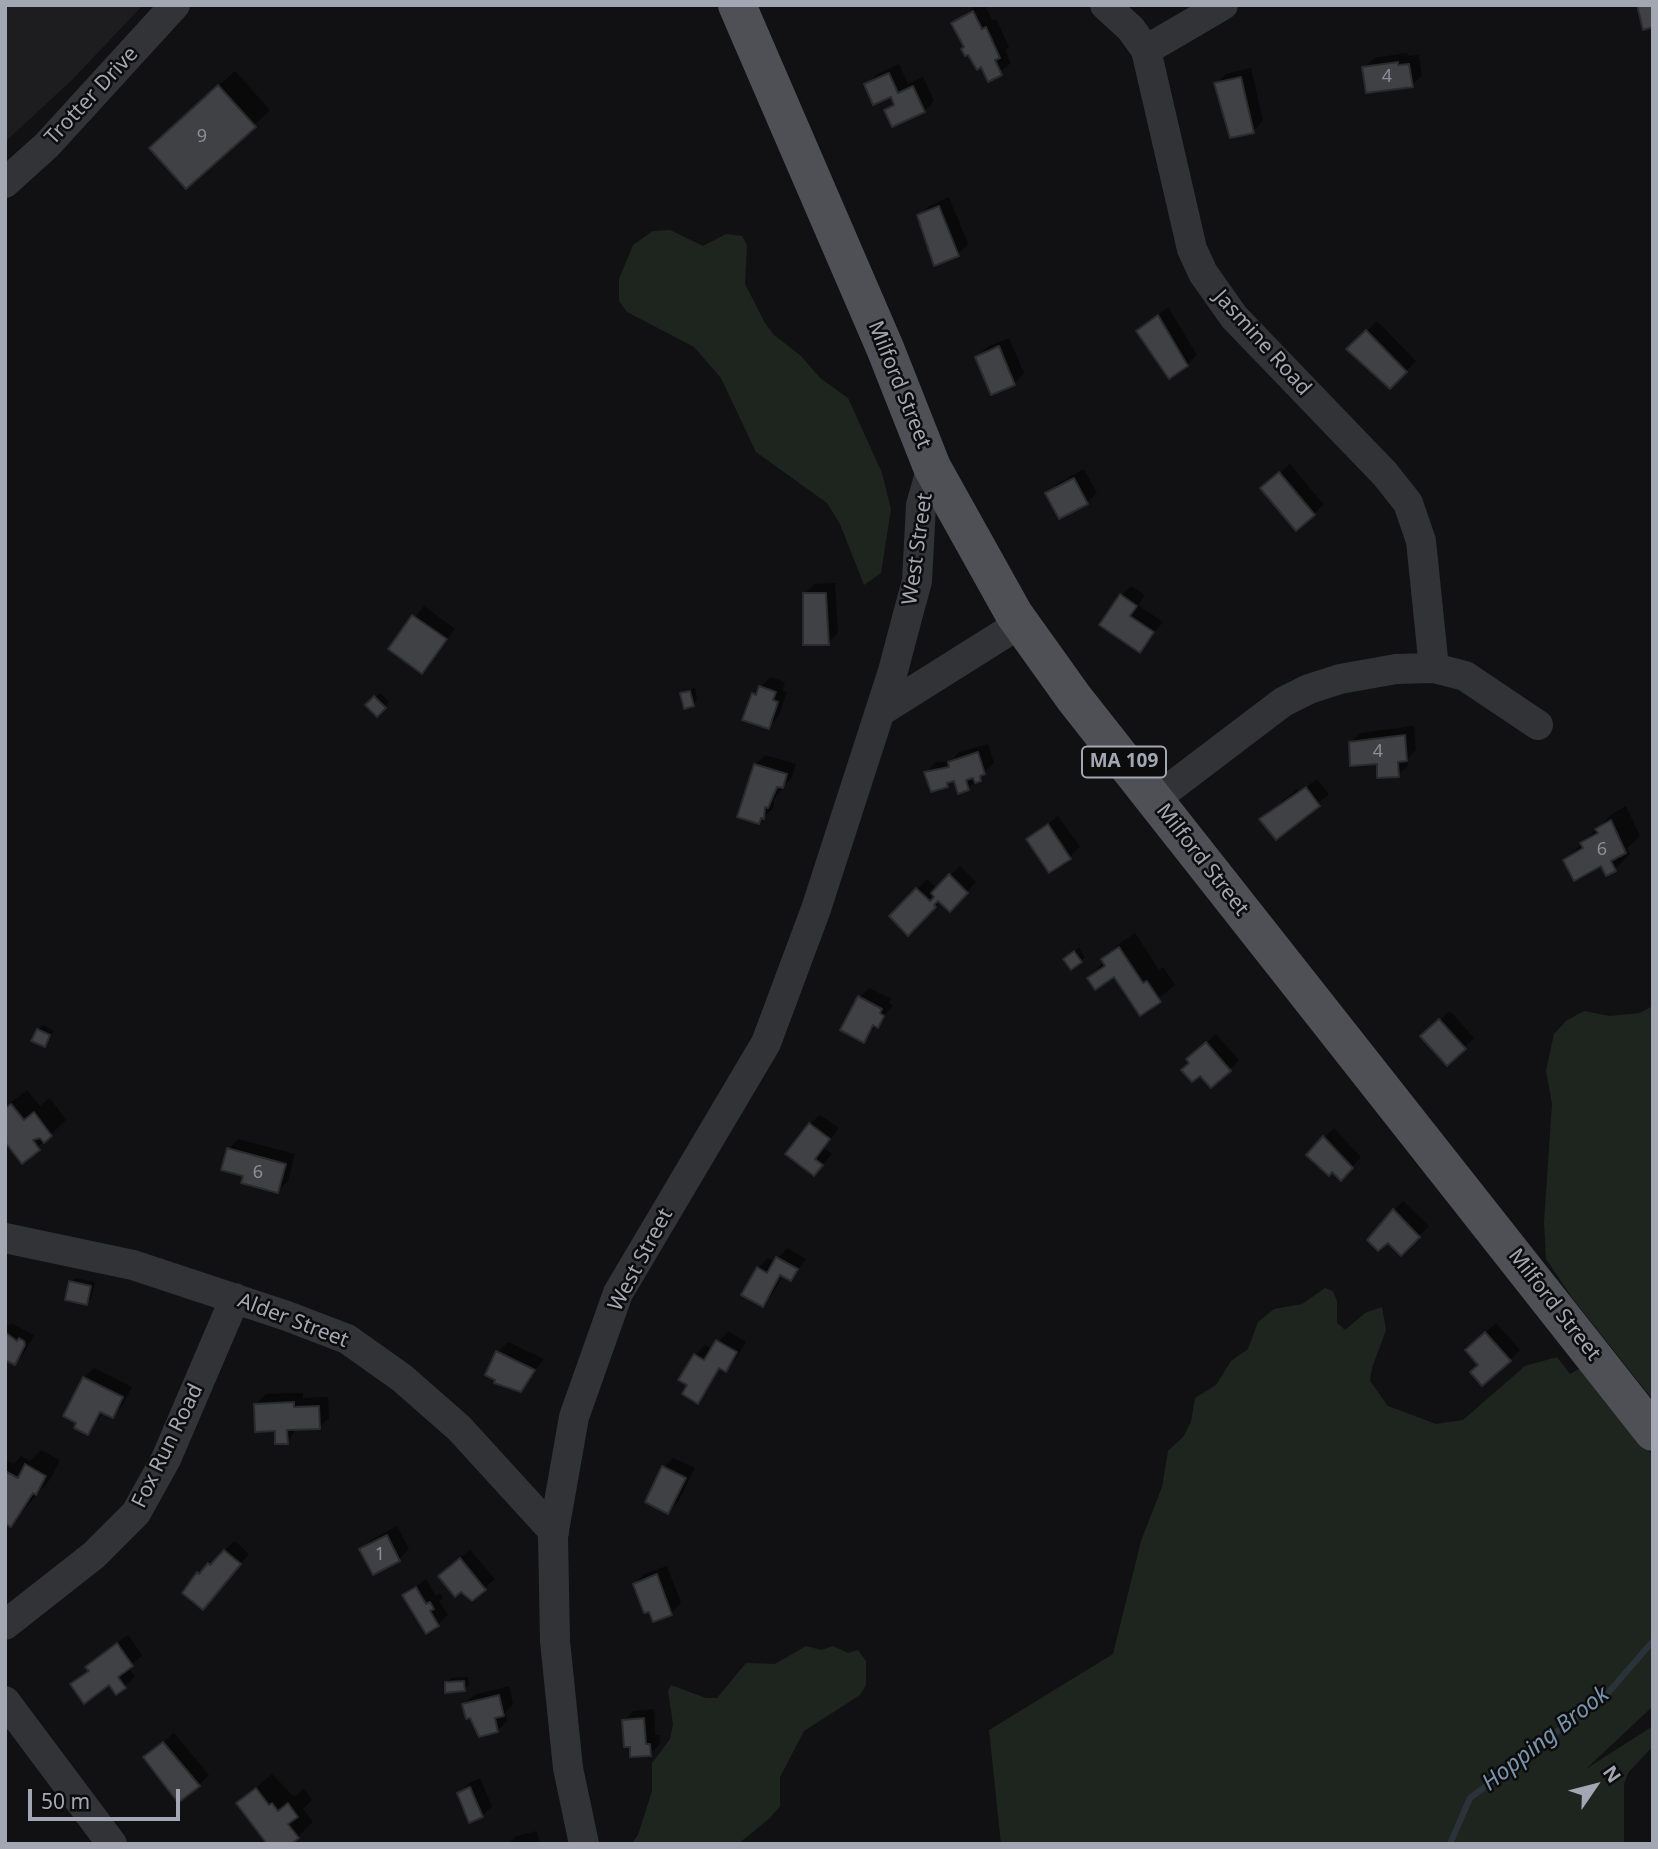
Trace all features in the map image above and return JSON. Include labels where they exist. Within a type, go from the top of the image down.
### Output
[{"type":"main road","name":"Milford Street","points":[[737,5],[885,348],[932,467],[1021,623],[1074,698],[1653,1432]]},
{"type":"street","name":"Trotter Drive","points":[[5,183],[47,145],[175,5]]},
{"type":"street","name":"Jasmine Road","points":[[1105,5],[1131,29],[1146,50],[1192,249],[1203,273],[1234,317],[1385,474],[1408,503],[1421,541],[1434,667]]},
{"type":"street","points":[[1146,50],[1223,5]]},
{"type":"street","name":"West Street","points":[[584,1844],[568,1768],[555,1641],[554,1532],[574,1417],[618,1293],[766,1043],[817,909],[881,711],[917,581],[920,505],[932,467]]},
{"type":"street","points":[[881,711],[1021,623]]},
{"type":"street","points":[[1154,800],[1283,702],[1309,689],[1368,674],[1434,667],[1465,677],[1538,725]]},
{"type":"street","name":"Alder Street","points":[[5,1238],[133,1265],[235,1298],[347,1339],[402,1378],[459,1428],[554,1532]]},
{"type":"street","name":"Fox Run Road","points":[[5,1625],[94,1555],[136,1513],[166,1459],[235,1298]]},
{"type":"street","points":[[5,1700],[112,1844]]},
{"type":"shaded area","points":[[5,5],[143,5],[72,80],[5,142]]},
{"type":"shaded area","points":[[670,230],[703,246],[726,234],[742,236],[747,245],[745,284],[765,323],[774,335],[801,356],[820,378],[848,398],[882,473],[891,509],[881,573],[864,585],[840,524],[827,503],[756,452],[721,378],[694,347],[627,312],[619,301],[619,279],[633,245],[653,231]]},
{"type":"shaded area","points":[[1653,1006],[1653,1400],[1573,1299],[1546,1259],[1544,1222],[1552,1104],[1546,1070],[1554,1034],[1566,1021],[1584,1011],[1610,1016],[1639,1013]]},
{"type":"shaded area","points":[[1325,1288],[1333,1291],[1337,1301],[1337,1323],[1345,1330],[1365,1313],[1382,1307],[1386,1330],[1370,1381],[1388,1406],[1436,1424],[1463,1420],[1525,1366],[1557,1357],[1570,1374],[1584,1366],[1653,1456],[1653,1706],[1586,1769],[1653,1726],[1653,1746],[1628,1773],[1624,1784],[1624,1844],[1001,1844],[989,1730],[1113,1654],[1141,1541],[1162,1487],[1168,1451],[1183,1437],[1191,1422],[1195,1398],[1216,1385],[1231,1361],[1248,1349],[1258,1322],[1274,1309],[1302,1304]]},
{"type":"shaded area","points":[[806,1646],[821,1650],[833,1646],[848,1653],[858,1650],[866,1661],[866,1685],[860,1695],[804,1731],[780,1777],[780,1806],[770,1818],[738,1844],[631,1844],[638,1835],[652,1791],[652,1763],[670,1739],[673,1724],[668,1691],[671,1685],[706,1698],[717,1698],[746,1663],[775,1664]]},
{"type":"building","points":[[1637,5],[1653,5],[1653,27],[1643,30]]},
{"type":"building","points":[[973,11],[982,29],[986,27],[1000,58],[995,60],[1002,75],[988,82],[981,67],[977,70],[968,55],[965,56],[961,49],[964,47],[951,23]]},
{"type":"building","points":[[1398,62],[1398,65],[1409,64],[1413,87],[1366,93],[1362,67]]},
{"type":"building","points":[[889,73],[898,93],[913,86],[925,112],[892,127],[884,110],[894,105],[891,97],[873,105],[864,84]]},
{"type":"building","points":[[1241,77],[1254,133],[1230,138],[1214,83]]},
{"type":"building","points":[[218,85],[256,127],[186,189],[149,148]]},
{"type":"building","points":[[939,206],[959,256],[934,266],[917,215]]},
{"type":"building","points":[[1158,315],[1188,366],[1169,379],[1136,331]]},
{"type":"building","points":[[1366,330],[1407,372],[1390,389],[1346,349]]},
{"type":"building","points":[[999,346],[1015,385],[991,395],[975,357]]},
{"type":"building","points":[[1279,472],[1315,515],[1296,531],[1260,488]]},
{"type":"building","points":[[1074,478],[1088,504],[1059,519],[1045,493]]},
{"type":"building","points":[[803,593],[826,593],[829,645],[803,645]]},
{"type":"building","points":[[1120,594],[1137,606],[1130,616],[1154,632],[1140,653],[1099,625]]},
{"type":"building","points":[[412,615],[447,639],[422,674],[388,649]]},
{"type":"building","points":[[759,686],[776,692],[773,700],[778,702],[769,729],[742,720],[752,693],[756,695]]},
{"type":"building","points":[[690,691],[694,706],[684,709],[680,693]]},
{"type":"building","points":[[374,696],[386,708],[377,717],[365,705]]},
{"type":"building","points":[[1405,735],[1407,761],[1398,762],[1399,777],[1377,778],[1377,764],[1350,766],[1349,742]]},
{"type":"building","points":[[978,752],[985,774],[980,776],[981,781],[975,783],[973,778],[966,780],[969,790],[958,794],[954,781],[947,783],[948,787],[931,792],[924,772],[949,767],[948,762]]},
{"type":"building","points":[[754,764],[787,774],[783,788],[777,787],[768,808],[765,807],[764,819],[761,818],[759,824],[737,817]]},
{"type":"building","points":[[1306,787],[1320,806],[1276,840],[1259,819]]},
{"type":"building","points":[[1611,820],[1626,853],[1611,861],[1616,871],[1606,876],[1601,866],[1574,881],[1563,860],[1583,848],[1580,843],[1598,833],[1595,829]]},
{"type":"building","points":[[1048,824],[1071,859],[1049,873],[1026,839]]},
{"type":"building","points":[[949,874],[968,893],[950,912],[938,901],[934,905],[936,907],[908,936],[889,916],[916,888],[930,901],[934,897],[931,893]]},
{"type":"building","points":[[1119,947],[1143,983],[1147,981],[1161,1002],[1140,1016],[1114,977],[1095,990],[1087,978],[1105,966],[1101,959]]},
{"type":"building","points":[[1074,951],[1082,962],[1071,970],[1063,959]]},
{"type":"building","points":[[858,996],[882,1009],[880,1013],[884,1016],[878,1028],[873,1025],[864,1043],[840,1030]]},
{"type":"building","points":[[1439,1019],[1466,1049],[1447,1066],[1420,1036]]},
{"type":"building","points":[[37,1029],[50,1035],[45,1047],[31,1041]]},
{"type":"building","points":[[1206,1042],[1231,1071],[1211,1088],[1200,1076],[1192,1082],[1181,1070],[1189,1063],[1186,1059]]},
{"type":"building","points":[[11,1104],[24,1120],[34,1112],[52,1136],[44,1143],[40,1138],[33,1140],[40,1150],[22,1164],[5,1142],[5,1108]]},
{"type":"building","points":[[809,1123],[830,1139],[815,1159],[823,1165],[814,1176],[785,1154]]},
{"type":"building","points":[[1323,1136],[1353,1168],[1341,1181],[1332,1172],[1329,1176],[1306,1155]]},
{"type":"building","points":[[227,1148],[286,1164],[278,1193],[241,1183],[243,1176],[221,1170]]},
{"type":"building","points":[[1393,1209],[1420,1237],[1401,1256],[1388,1243],[1378,1251],[1367,1240]]},
{"type":"building","points":[[776,1257],[798,1269],[791,1281],[780,1275],[763,1307],[741,1295],[757,1267],[767,1273]]},
{"type":"building","points":[[69,1281],[91,1286],[87,1305],[65,1300]]},
{"type":"building","points":[[5,1332],[17,1341],[19,1338],[24,1341],[25,1345],[15,1365],[5,1360]]},
{"type":"building","points":[[1485,1332],[1511,1361],[1482,1386],[1470,1372],[1478,1365],[1465,1350]]},
{"type":"building","points":[[716,1340],[737,1352],[726,1372],[719,1368],[698,1404],[682,1394],[687,1385],[678,1380],[694,1354],[704,1360]]},
{"type":"building","points":[[496,1351],[535,1370],[521,1392],[494,1383],[495,1380],[485,1375]]},
{"type":"building","points":[[83,1377],[123,1397],[113,1418],[100,1412],[88,1435],[74,1428],[76,1423],[63,1416]]},
{"type":"building","points":[[294,1402],[294,1407],[319,1406],[320,1429],[287,1430],[288,1444],[275,1444],[275,1431],[255,1432],[254,1404]]},
{"type":"building","points":[[25,1464],[46,1476],[36,1495],[33,1493],[11,1527],[5,1524],[5,1471],[18,1478]]},
{"type":"building","points":[[662,1466],[686,1478],[668,1514],[645,1502]]},
{"type":"building","points":[[387,1535],[400,1561],[373,1575],[359,1549]]},
{"type":"building","points":[[224,1550],[241,1564],[203,1610],[182,1593],[197,1572],[199,1574]]},
{"type":"building","points":[[460,1558],[486,1590],[472,1601],[461,1592],[455,1597],[438,1576]]},
{"type":"building","points":[[657,1574],[672,1615],[653,1622],[649,1612],[644,1613],[633,1584]]},
{"type":"building","points":[[416,1587],[426,1604],[430,1602],[434,1609],[430,1611],[439,1626],[426,1634],[402,1595]]},
{"type":"building","points":[[117,1643],[133,1666],[118,1677],[126,1688],[116,1695],[109,1685],[84,1704],[70,1684],[89,1671],[85,1667]]},
{"type":"building","points":[[464,1681],[465,1691],[445,1693],[445,1682]]},
{"type":"building","points":[[499,1695],[504,1716],[495,1718],[498,1732],[479,1737],[470,1718],[466,1719],[462,1704]]},
{"type":"building","points":[[644,1718],[646,1744],[650,1744],[651,1756],[630,1757],[630,1747],[624,1747],[622,1720]]},
{"type":"building","points":[[163,1742],[200,1786],[178,1803],[143,1757]]},
{"type":"building","points":[[470,1787],[483,1817],[469,1823],[457,1793]]},
{"type":"building","points":[[256,1788],[269,1805],[272,1803],[278,1811],[288,1803],[298,1817],[288,1824],[299,1838],[291,1844],[267,1844],[236,1803]]},
{"type":"waterway","name":"Hopping Brook","points":[[1450,1844],[1470,1798],[1607,1694],[1653,1641]]}]
